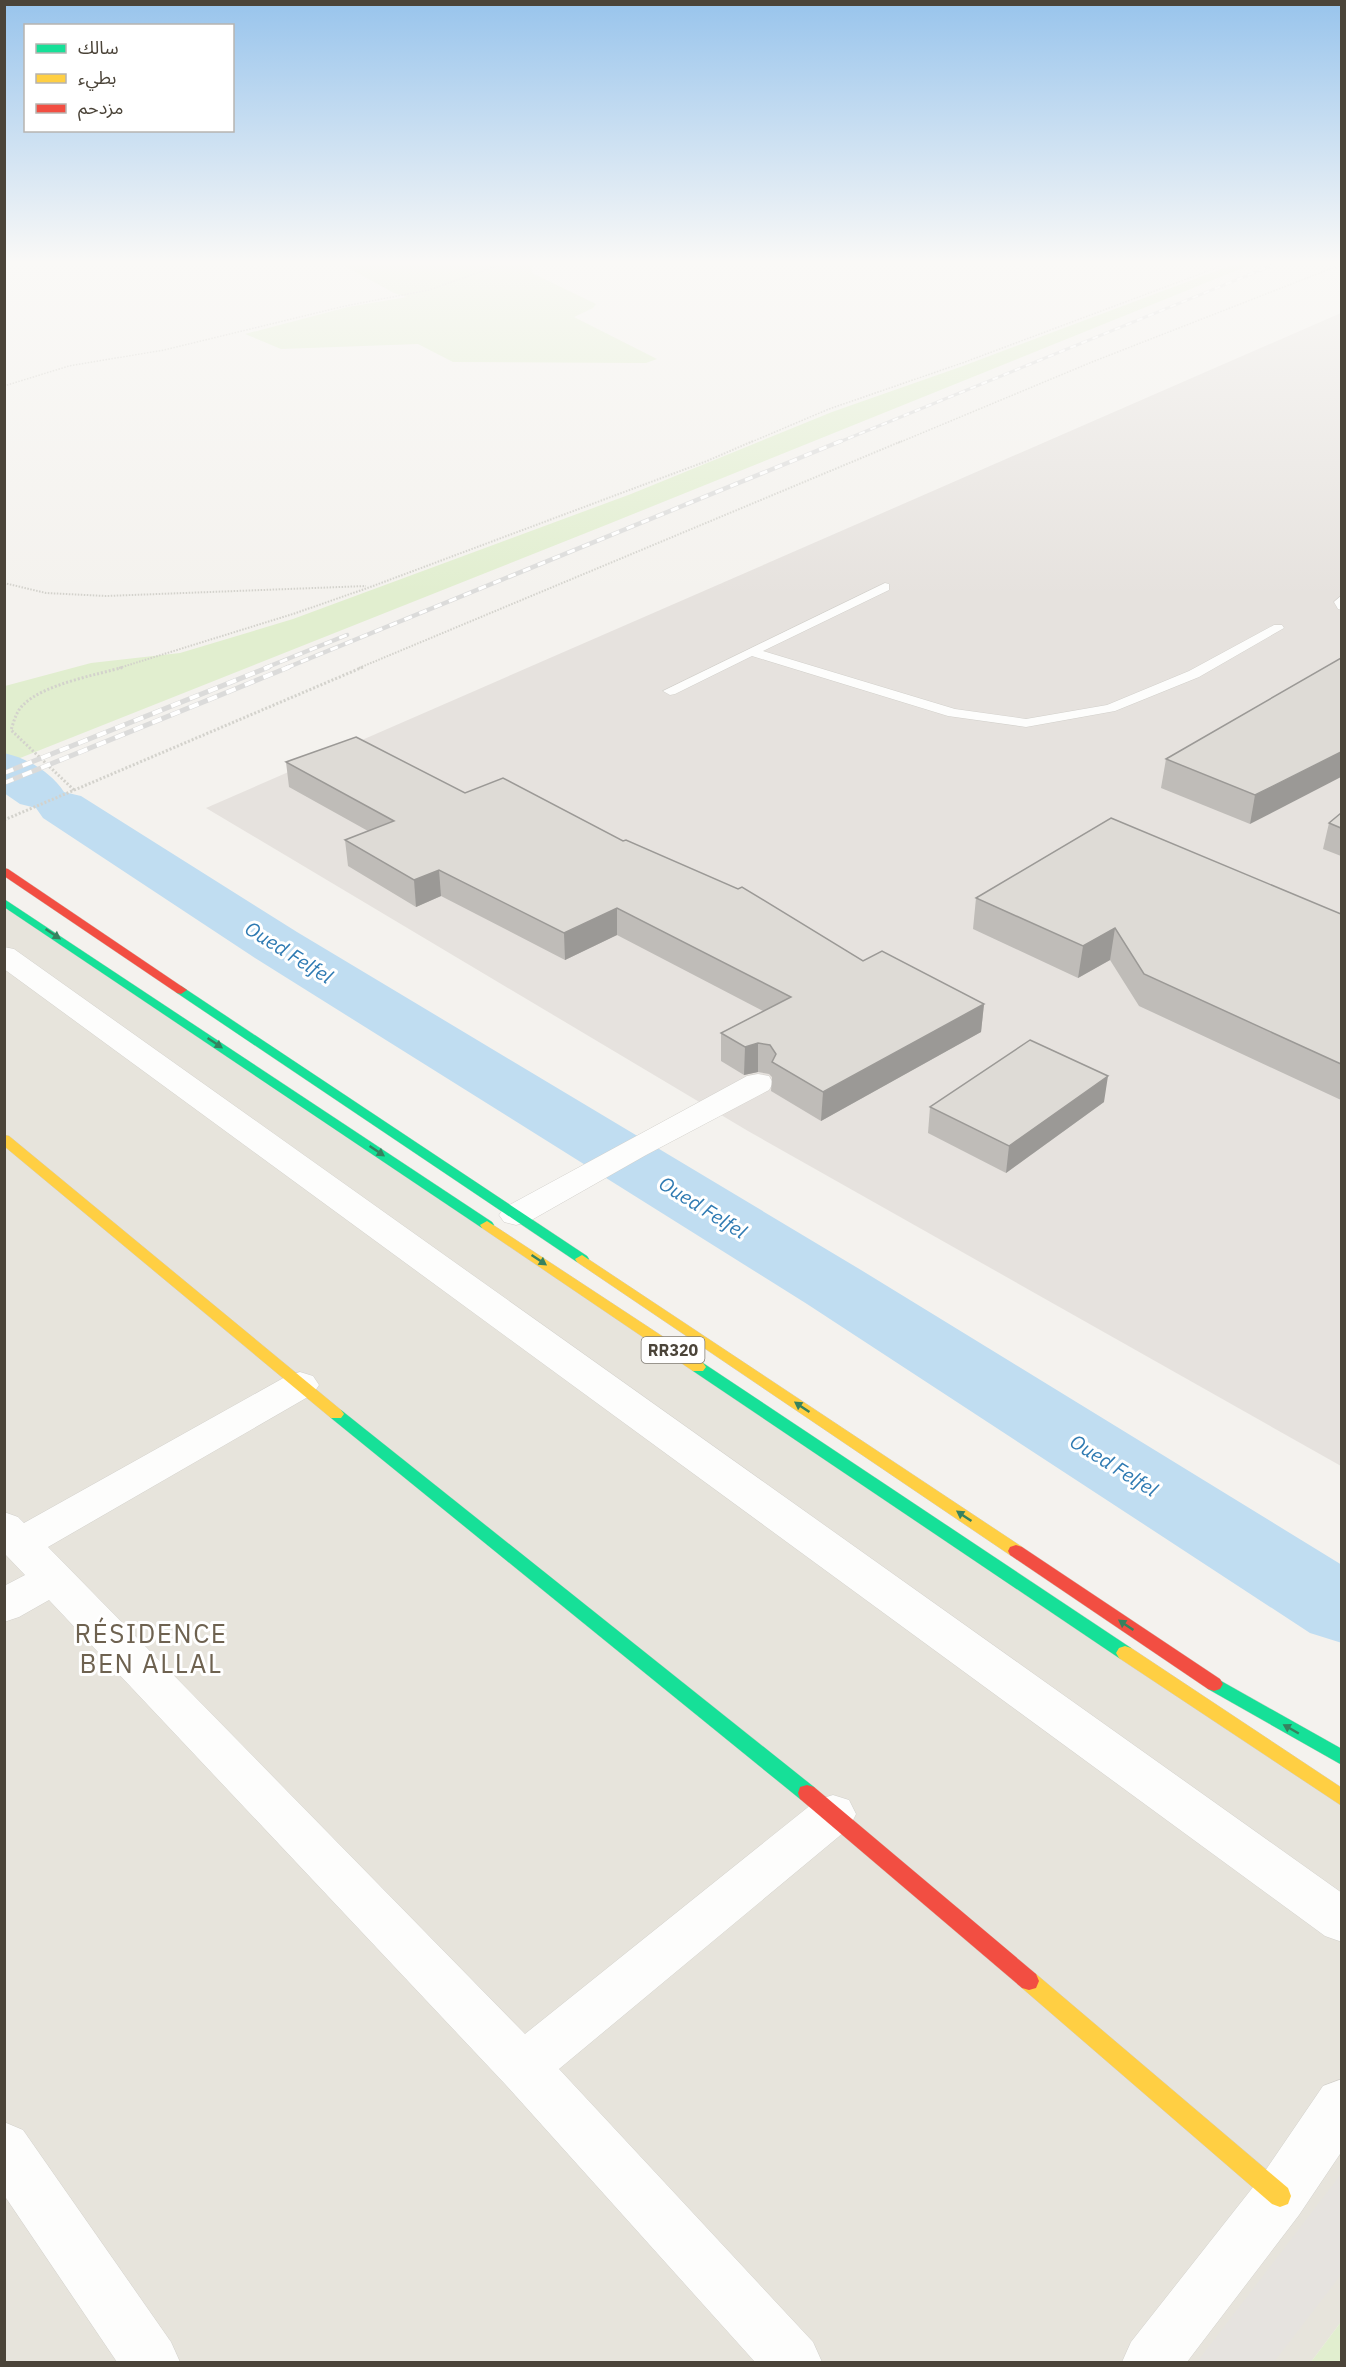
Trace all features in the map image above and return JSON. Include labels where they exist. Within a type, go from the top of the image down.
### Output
[{"type":"main road","name":"RR320","points":[[4,871],[1222,1689],[1341,1758]]},
{"type":"main road","name":"RR320","points":[[4,902],[1341,1798]]},
{"type":"main road","points":[[4,1139],[300,1385],[833,1814],[1280,2196]]},
{"type":"street","points":[[4,955],[1341,1921]]},
{"type":"street","points":[[516,1215],[758,1083]]},
{"type":"street","points":[[300,1385],[13,1535],[523,2067],[793,2362]]},
{"type":"street","points":[[4,1606],[52,1578]]},
{"type":"street","points":[[523,2067],[833,1814]]},
{"type":"street","points":[[1151,2362],[1280,2196],[1341,2104]]},
{"type":"street","points":[[4,2148],[150,2362]]},
{"type":"lane","points":[[670,691],[885,587]]},
{"type":"lane","points":[[1341,599],[1341,606]]},
{"type":"lane","points":[[751,652],[953,713],[1026,723],[1110,708],[1194,674],[1278,627]]},
{"type":"path","points":[[4,386],[38,375]]},
{"type":"path","points":[[74,790],[11,730],[14,716],[23,702],[45,692],[296,613],[373,586],[707,461],[829,409],[926,375]]},
{"type":"path","points":[[4,820],[254,711],[1060,375]]},
{"type":"path","points":[[4,583],[46,593],[106,596],[373,586]]},
{"type":"shaded area","points":[[1198,375],[1341,375],[1341,1466],[748,1131],[206,808]]},
{"type":"shaded area","name":"RÉSIDENCE BEN ALLAL","points":[[4,902],[1341,1798],[1341,2322],[1311,2362],[5,2362]]},
{"type":"shaded area","points":[[1341,2174],[1341,2275],[1274,2362],[1197,2362]]},
{"type":"green space","points":[[936,375],[976,375],[5,764],[5,686],[91,663],[180,653],[293,619],[631,494],[832,412]]},
{"type":"green space","points":[[1341,2322],[1341,2362],[1311,2362]]},
{"type":"building","points":[[1341,658],[1341,752],[1255,795],[1166,759]]},
{"type":"building","points":[[356,737],[465,793],[503,778],[623,841],[626,840],[738,889],[742,887],[863,961],[882,951],[984,1004],[823,1092],[772,1062],[776,1054],[770,1045],[758,1043],[745,1047],[721,1033],[791,997],[617,908],[564,933],[439,870],[414,880],[345,840],[394,821],[286,762]]},
{"type":"building","points":[[1341,813],[1341,828],[1329,823]]},
{"type":"building","points":[[1111,818],[1341,914],[1341,1064],[1144,974],[1115,928],[1083,946],[976,898]]},
{"type":"building","points":[[1030,1040],[1108,1076],[1009,1146],[930,1107]]},
{"type":"waterway","name":"Oued Felfel","points":[[4,768],[39,793]]},
{"type":"waterway","name":"Oued Felfel","points":[[62,807],[276,945],[834,1287],[1342,1609]]},
{"type":"railway","points":[[837,443],[1002,375]]},
{"type":"railway","points":[[286,668],[841,441]]},
{"type":"railway","points":[[265,668],[347,635]]},
{"type":"railway","points":[[4,773],[269,667]]},
{"type":"railway","points":[[4,783],[289,667]]},
{"type":"traffic: fast","points":[[4,902],[487,1225]]},
{"type":"traffic: fast","points":[[181,990],[582,1259]]},
{"type":"traffic: fast","points":[[698,1367],[1125,1653]]},
{"type":"traffic: fast","points":[[336,1414],[807,1793]]},
{"type":"traffic: fast","points":[[1214,1684],[1342,1758]]},
{"type":"traffic: slow","points":[[4,1139],[336,1414]]},
{"type":"traffic: slow","points":[[487,1225],[698,1367]]},
{"type":"traffic: slow","points":[[582,1259],[1016,1551]]},
{"type":"traffic: slow","points":[[1125,1653],[1342,1798]]},
{"type":"traffic: slow","points":[[1029,1981],[1280,2196]]},
{"type":"traffic: jam","points":[[4,871],[181,990]]},
{"type":"traffic: jam","points":[[1016,1551],[1214,1684]]},
{"type":"traffic: jam","points":[[807,1793],[1029,1981]]},
{"type":"district","name":"RÉSIDENCE BEN ALLAL","points":[[151,1648]]}]
